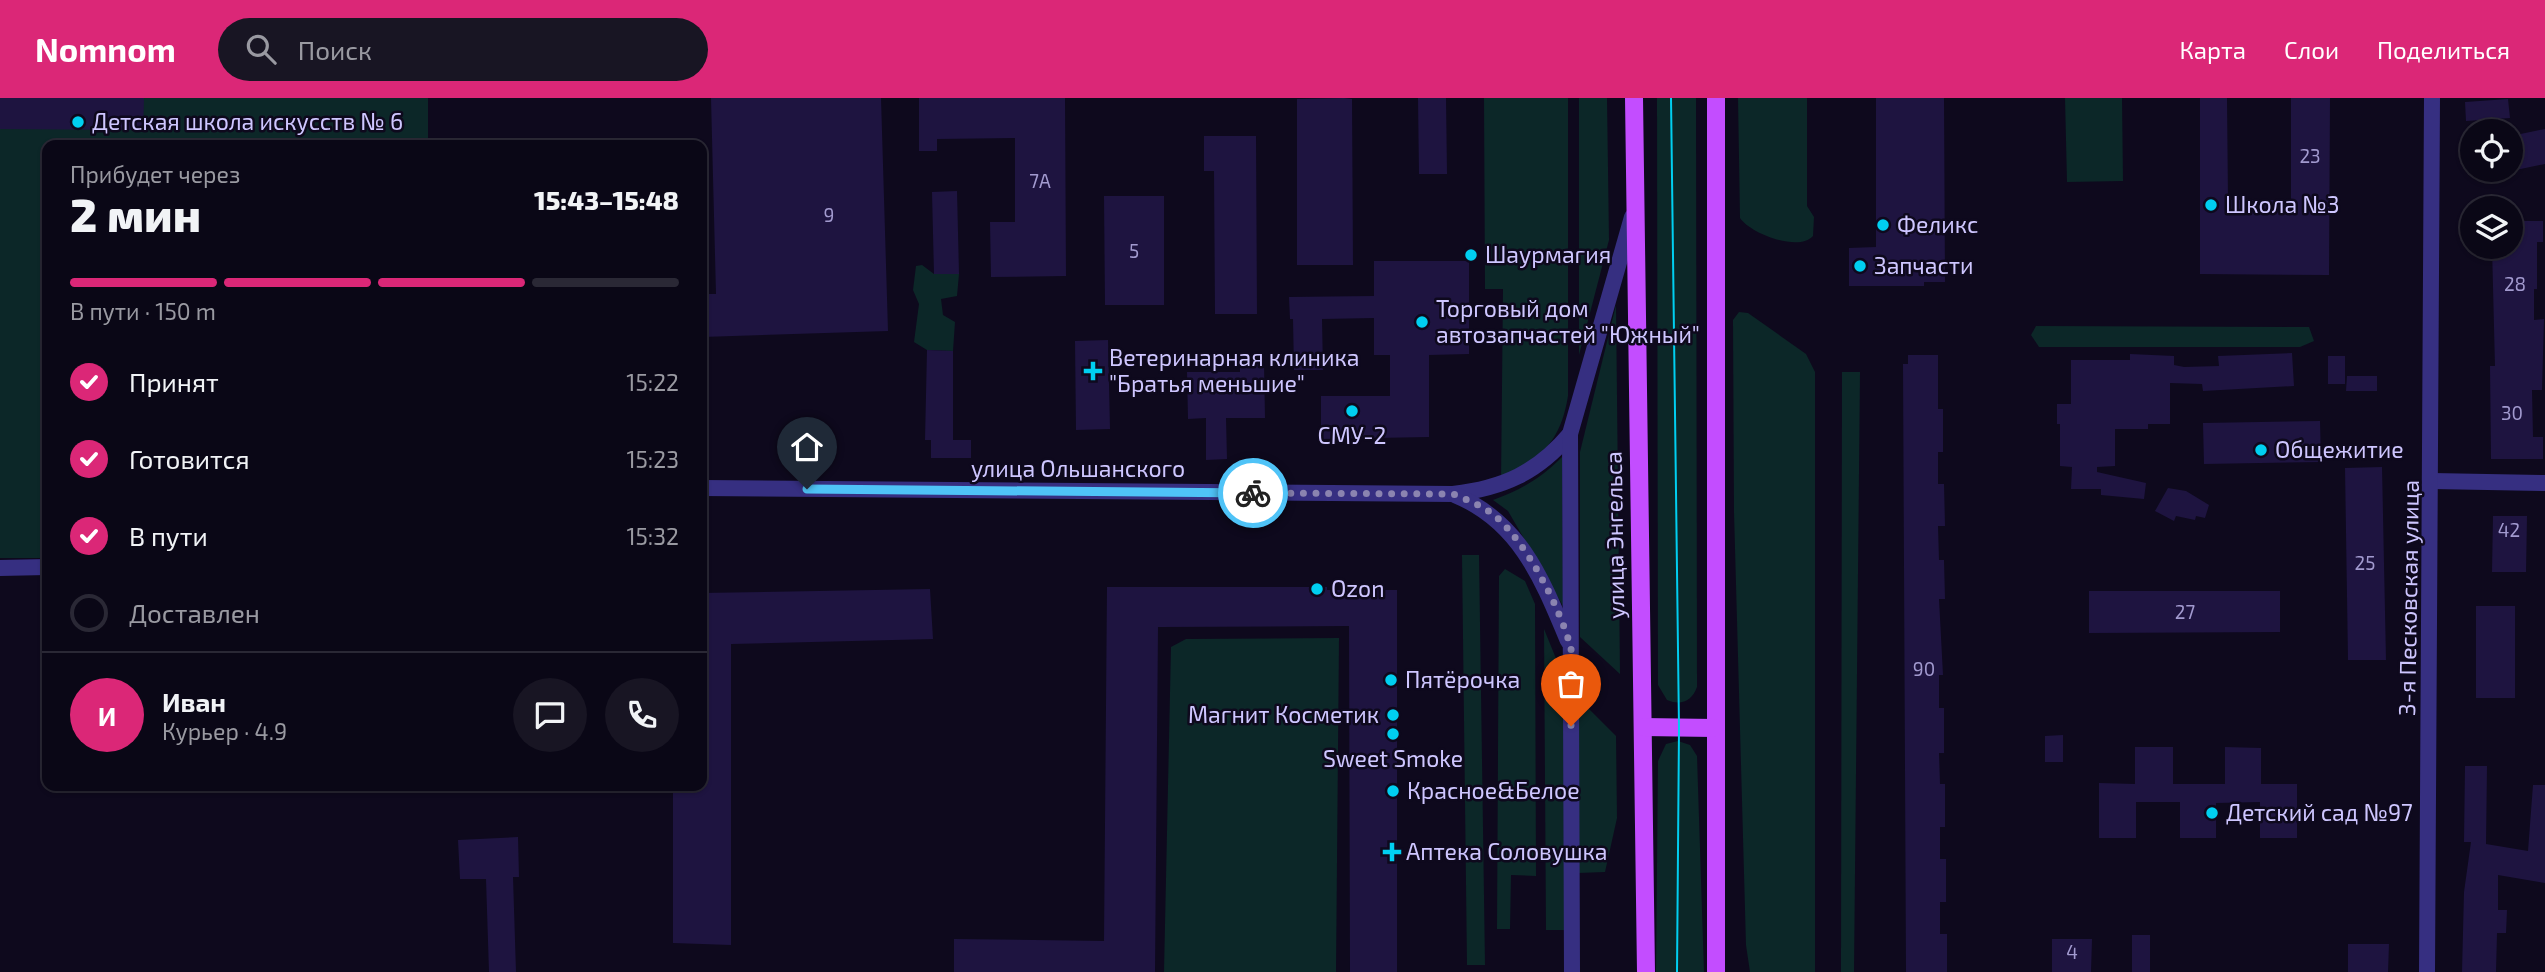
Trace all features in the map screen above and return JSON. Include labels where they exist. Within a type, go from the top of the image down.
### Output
[{"type":"main road","name":"улица Энгельса","points":[[1634,98],[1646,972]]},
{"type":"main road","points":[[1716,98],[1716,972]]},
{"type":"main road","points":[[1643,727],[1714,728]]},
{"type":"street","name":"3-я Песковская улица","points":[[2427,972],[2432,481],[2432,98]]},
{"type":"street","points":[[1572,972],[1570,434],[1634,211]]},
{"type":"street","name":"улица Ольшанского","points":[[707,488],[1453,494],[1483,491],[1520,478],[1546,459],[1570,434]]},
{"type":"street","points":[[2432,481],[2545,483]]},
{"type":"street","points":[[1453,494],[1479,505],[1509,530],[1537,572],[1571,647]]},
{"type":"street","points":[[0,568],[42,567]]},
{"type":"green space","points":[[0,98],[428,98],[428,140],[42,140],[42,558],[0,558]]},
{"type":"green space","points":[[1484,98],[1568,98],[1568,396],[1554,438],[1537,456],[1501,482],[1503,289],[1485,289]]},
{"type":"green space","points":[[1579,98],[1607,98],[1609,240],[1579,355]]},
{"type":"green space","points":[[1657,98],[1696,98],[1697,687],[1689,699],[1681,702],[1667,700],[1658,685]]},
{"type":"green space","points":[[1738,98],[1807,98],[1807,206],[1814,217],[1813,236],[1806,240],[1787,242],[1775,239],[1754,230],[1740,218]]},
{"type":"green space","points":[[2065,98],[2122,98],[2123,181],[2067,182]]},
{"type":"green space","points":[[922,265],[934,274],[959,274],[957,296],[941,299],[943,315],[955,322],[953,351],[927,350],[914,342],[919,304],[913,290],[916,266]]},
{"type":"green space","points":[[1616,305],[1620,674],[1580,637],[1580,452]]},
{"type":"green space","points":[[1739,312],[1748,313],[1806,354],[1815,372],[1815,972],[1750,972],[1746,945],[1734,512],[1733,320]]},
{"type":"green space","points":[[2036,326],[2309,327],[2314,341],[2300,347],[2039,347],[2031,335]]},
{"type":"green space","points":[[1842,372],[1860,372],[1854,972],[1841,972]]},
{"type":"green space","points":[[1562,457],[1563,606],[1508,511],[1493,500],[1530,483]]},
{"type":"green space","points":[[1462,555],[1479,555],[1485,965],[1467,965]]},
{"type":"green space","points":[[1505,569],[1525,581],[1535,604],[1536,876],[1511,875],[1510,929],[1497,929],[1499,576]]},
{"type":"green space","points":[[1544,629],[1566,683],[1568,930],[1546,930]]},
{"type":"green space","points":[[1339,638],[1336,972],[1164,972],[1171,647],[1186,639]]},
{"type":"green space","points":[[1578,698],[1616,736],[1617,818],[1605,872],[1578,873]]},
{"type":"green space","points":[[1678,741],[1690,745],[1697,756],[1704,972],[1656,972],[1658,761],[1666,744]]},
{"type":"building","points":[[0,98],[144,98],[143,130],[0,129]]},
{"type":"building","points":[[711,98],[881,98],[888,331],[707,337],[707,294],[716,294]]},
{"type":"building","points":[[919,98],[1065,98],[1066,276],[991,277],[990,222],[1015,222],[1015,138],[937,139],[937,151],[919,151]]},
{"type":"building","points":[[1418,98],[1446,98],[1447,174],[1419,174]]},
{"type":"building","points":[[1876,98],[1944,98],[1945,282],[1924,282],[1924,286],[1849,286],[1849,248],[1876,247]]},
{"type":"building","points":[[2200,98],[2227,98],[2228,200],[2291,200],[2291,98],[2330,98],[2329,275],[2200,274]]},
{"type":"building","points":[[1297,99],[1352,99],[1353,265],[1297,265]]},
{"type":"building","points":[[2508,99],[2510,118],[2466,119],[2465,102]]},
{"type":"building","points":[[2545,129],[2545,164],[2523,169],[2523,134]]},
{"type":"building","points":[[1204,136],[1256,136],[1257,314],[1215,314],[1214,171],[1204,171]]},
{"type":"building","points":[[957,191],[959,274],[934,274],[932,192]]},
{"type":"building","points":[[1104,196],[1164,196],[1164,305],[1105,305]]},
{"type":"building","points":[[2523,221],[2543,221],[2543,242],[2537,242],[2537,289],[2534,289],[2534,320],[2544,319],[2542,390],[2532,390],[2533,437],[2543,437],[2543,459],[2491,459],[2490,366],[2495,366],[2492,259],[2523,259]]},
{"type":"building","points":[[1374,261],[1469,261],[1469,354],[1429,355],[1429,437],[1321,439],[1321,396],[1390,396],[1390,355],[1374,355],[1374,318],[1322,319],[1323,370],[1294,370],[1293,319],[1290,319],[1289,297],[1374,296]]},
{"type":"building","points":[[1108,340],[1110,429],[1076,430],[1075,341]]},
{"type":"building","points":[[927,350],[953,351],[953,440],[971,440],[971,458],[931,458],[931,440],[925,440]]},
{"type":"building","points":[[2292,353],[2294,386],[2203,391],[2202,384],[2170,383],[2170,424],[2148,424],[2148,429],[2115,429],[2115,466],[2097,467],[2097,472],[2146,483],[2144,499],[2101,495],[2101,489],[2071,489],[2072,467],[2060,466],[2057,404],[2071,404],[2071,360],[2130,360],[2130,354],[2174,356],[2174,365],[2184,367],[2219,366],[2218,356]]},
{"type":"building","points":[[1908,355],[1938,355],[1938,409],[1943,409],[1943,452],[1938,452],[1938,484],[1944,484],[1945,526],[1938,526],[1939,560],[1944,560],[1945,599],[1939,599],[1943,675],[1939,675],[1939,708],[1944,708],[1944,753],[1939,753],[1940,784],[1945,784],[1945,827],[1940,827],[1940,859],[1946,859],[1946,902],[1940,902],[1940,934],[1947,934],[1947,972],[1906,972],[1903,364],[1908,364]]},
{"type":"building","points":[[2328,356],[2345,356],[2345,384],[2328,384]]},
{"type":"building","points":[[1264,363],[1265,418],[1226,418],[1227,459],[1206,460],[1206,418],[1188,419],[1187,372],[1240,372],[1240,364]]},
{"type":"building","points":[[2347,376],[2377,376],[2377,391],[2346,391]]},
{"type":"building","points":[[2320,421],[2321,462],[2204,464],[2203,423]]},
{"type":"building","points":[[2382,467],[2386,660],[2348,660],[2345,468]]},
{"type":"building","points":[[2168,488],[2186,491],[2209,505],[2205,518],[2196,516],[2195,520],[2176,516],[2174,521],[2155,511]]},
{"type":"building","points":[[2493,516],[2527,516],[2526,572],[2492,572]]},
{"type":"building","points":[[1107,587],[1327,587],[1327,590],[1397,590],[1397,972],[1350,972],[1349,626],[1158,627],[1155,972],[954,972],[954,939],[1104,941]]},
{"type":"building","points":[[930,589],[933,639],[731,644],[731,945],[673,943],[673,791],[707,791],[707,593]]},
{"type":"building","points":[[2089,591],[2280,591],[2280,632],[2089,633]]},
{"type":"building","points":[[2476,606],[2515,606],[2515,698],[2476,698]]},
{"type":"building","points":[[2063,735],[2063,762],[2045,762],[2045,736]]},
{"type":"building","points":[[2135,747],[2173,747],[2173,784],[2225,784],[2225,747],[2261,748],[2261,784],[2297,784],[2297,838],[2260,838],[2260,802],[2216,803],[2216,838],[2180,838],[2180,802],[2136,802],[2136,838],[2099,838],[2099,783],[2135,784]]},
{"type":"building","points":[[2465,766],[2487,766],[2486,844],[2528,851],[2533,785],[2545,785],[2545,883],[2498,875],[2498,910],[2507,910],[2506,933],[2497,933],[2496,972],[2462,972],[2464,892],[2471,842],[2464,842]]},
{"type":"building","points":[[518,837],[519,877],[513,877],[516,972],[489,972],[486,879],[460,879],[458,840]]},
{"type":"building","points":[[2132,935],[2150,935],[2150,972],[2132,972]]},
{"type":"building","points":[[2052,939],[2092,939],[2091,972],[2052,972]]},
{"type":"building","points":[[2348,944],[2389,944],[2388,972],[2348,972]]},
{"type":"tram line","points":[[1671,98],[1679,728],[1677,972]]},
{"type":"way so far","points":[[1253,493],[1453,494],[1496,516],[1509,530],[1537,572],[1571,647],[1571,726]]},
{"type":"place","name":"Детская школа искусств № 6","points":[[78,122]]},
{"type":"place","name":"Школа №3","points":[[2211,205]]},
{"type":"place","name":"Феликс","points":[[1883,225]]},
{"type":"place","name":"Шаурмагия","points":[[1471,255]]},
{"type":"place","name":"Запчасти","points":[[1860,266]]},
{"type":"place","name":"Торговый дом автозапчастей \"Южный\"","points":[[1422,322]]},
{"type":"place","name":"Ветеринарная клиника \"Братья меньшие\"","points":[[1093,371]]},
{"type":"place","name":"СМУ-2","points":[[1352,411]]},
{"type":"place","name":"Общежитие","points":[[2261,450]]},
{"type":"place","name":"Ozon","points":[[1317,589]]},
{"type":"place","name":"Пятёрочка","points":[[1391,680]]},
{"type":"place","name":"Магнит Косметик","points":[[1393,715]]},
{"type":"place","name":"Sweet Smoke","points":[[1393,734]]},
{"type":"place","name":"Красное&Белое","points":[[1393,791]]},
{"type":"place","name":"Детский сад №97","points":[[2212,813]]},
{"type":"place","name":"Аптека Соловушка","points":[[1392,852]]},
{"type":"route","points":[[807,489],[1253,493]]}]
